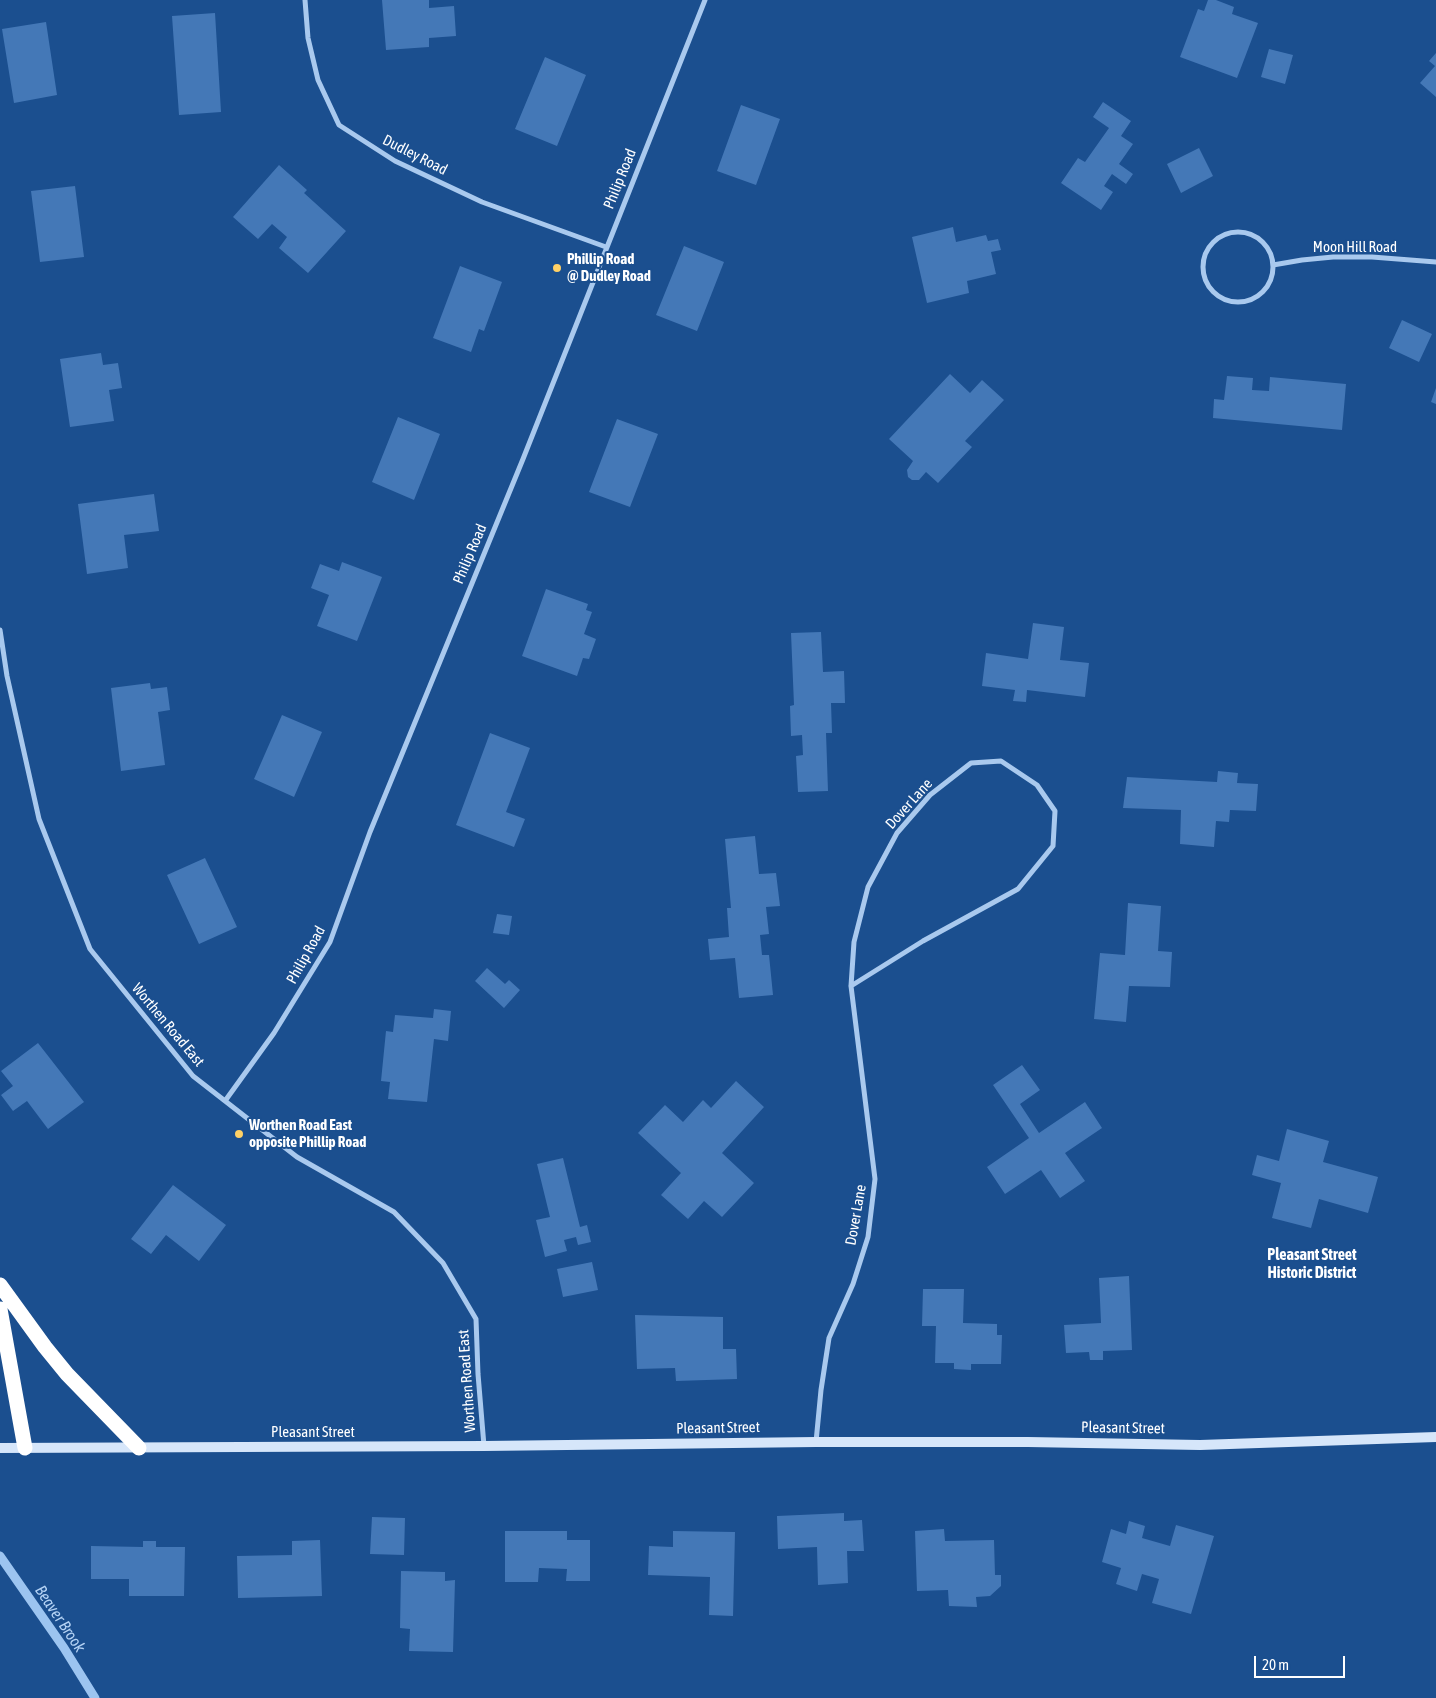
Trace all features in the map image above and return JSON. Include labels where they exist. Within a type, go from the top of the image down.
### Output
[{"type":"highway","points":[[0,1285],[56,1361],[139,1448]]},
{"type":"highway","points":[[0,1310],[25,1448]]},
{"type":"street","name":"Dudley Road","points":[[305,0],[308,38],[318,80],[339,126],[395,161],[482,202],[606,247]]},
{"type":"street","name":"Philip Road","points":[[225,1101],[274,1033],[330,942],[373,824],[523,458],[705,0]]},
{"type":"street","points":[[1234,232],[1245,232],[1265,244],[1271,254],[1273,265],[1272,276],[1264,291],[1250,300],[1238,302],[1227,301],[1208,286],[1204,276],[1203,264],[1206,252],[1212,242],[1234,232]]},
{"type":"street","name":"Moon Hill Road","points":[[1273,265],[1333,257],[1372,257],[1436,262]]},
{"type":"street","name":"Worthen Road East","points":[[0,630],[7,676],[39,819],[90,949],[193,1076],[297,1157],[394,1212],[443,1263],[476,1319],[484,1446]]},
{"type":"street","name":"Dover Lane","points":[[816,1442],[829,1338],[853,1284],[868,1237],[875,1179],[851,986],[854,942],[868,887],[897,833],[930,795],[971,763],[1001,761],[1037,785],[1055,811],[1053,846],[1018,890],[924,941],[851,986]]},
{"type":"street","name":"Pleasant Street","points":[[0,1448],[484,1446],[816,1442],[1028,1442],[1200,1445],[1436,1437]]},
{"type":"building","points":[[382,0],[429,0],[429,8],[454,6],[456,36],[429,38],[429,47],[386,50]]},
{"type":"building","points":[[1208,0],[1216,0],[1234,7],[1232,14],[1258,23],[1237,78],[1180,57],[1198,9],[1204,11]]},
{"type":"building","points":[[215,13],[221,112],[179,115],[172,16]]},
{"type":"building","points":[[46,22],[57,95],[14,103],[2,29]]},
{"type":"building","points":[[1269,49],[1293,55],[1285,84],[1261,77]]},
{"type":"building","points":[[1436,53],[1436,97],[1420,83],[1435,66],[1429,61]]},
{"type":"building","points":[[545,57],[586,75],[557,146],[515,129]]},
{"type":"building","points":[[1103,102],[1131,121],[1121,136],[1133,144],[1119,164],[1133,174],[1126,184],[1112,174],[1104,186],[1113,192],[1101,210],[1061,183],[1078,158],[1085,162],[1109,128],[1093,117]]},
{"type":"building","points":[[741,105],[780,119],[756,185],[717,171]]},
{"type":"building","points":[[1199,148],[1213,176],[1181,193],[1167,164]]},
{"type":"building","points":[[279,165],[307,190],[304,193],[346,231],[308,273],[279,248],[287,237],[272,224],[258,239],[233,217]]},
{"type":"building","points":[[75,186],[84,257],[40,262],[31,191]]},
{"type":"building","points":[[953,227],[956,242],[986,235],[988,241],[998,239],[1001,250],[991,252],[996,274],[967,281],[969,293],[927,303],[912,237]]},
{"type":"building","points":[[684,246],[724,262],[697,331],[656,315]]},
{"type":"building","points":[[460,266],[502,282],[484,331],[479,329],[471,352],[433,338]]},
{"type":"building","points":[[1402,320],[1432,334],[1419,362],[1389,348]]},
{"type":"building","points":[[101,353],[103,365],[118,363],[122,388],[109,390],[114,421],[70,427],[60,359]]},
{"type":"building","points":[[950,374],[970,393],[982,380],[1004,400],[965,441],[972,447],[938,483],[926,472],[919,480],[912,480],[908,477],[907,470],[913,461],[889,439]]},
{"type":"building","points":[[1227,376],[1253,378],[1252,390],[1269,391],[1270,377],[1346,384],[1342,430],[1213,418],[1214,399],[1224,400]]},
{"type":"building","points":[[1436,388],[1436,404],[1431,402]]},
{"type":"building","points":[[398,417],[440,434],[414,500],[372,482]]},
{"type":"building","points":[[617,419],[658,434],[630,507],[589,492]]},
{"type":"building","points":[[154,494],[159,531],[124,535],[128,568],[87,574],[78,504]]},
{"type":"building","points":[[342,562],[382,577],[357,641],[317,626],[329,595],[311,588],[320,564],[339,571]]},
{"type":"building","points":[[546,589],[588,604],[586,610],[592,612],[584,634],[596,639],[589,659],[583,658],[577,676],[522,656]]},
{"type":"building","points":[[1033,623],[1064,627],[1060,660],[1089,663],[1085,697],[1027,690],[1026,702],[1013,701],[1015,690],[982,686],[986,653],[1028,659]]},
{"type":"building","points":[[821,632],[823,672],[844,671],[845,703],[831,703],[832,733],[826,733],[828,791],[798,792],[796,756],[803,755],[802,735],[791,736],[790,706],[794,705],[791,633]]},
{"type":"building","points":[[150,683],[151,689],[167,687],[170,710],[158,712],[165,765],[121,771],[111,688]]},
{"type":"building","points":[[282,715],[322,732],[294,797],[254,779]]},
{"type":"building","points":[[490,733],[530,748],[506,812],[525,819],[514,847],[456,825]]},
{"type":"building","points":[[1218,771],[1238,773],[1237,783],[1258,784],[1256,811],[1230,810],[1229,822],[1216,821],[1214,847],[1180,844],[1181,810],[1123,808],[1127,777],[1217,782]]},
{"type":"building","points":[[755,836],[759,874],[776,873],[780,906],[766,907],[769,934],[760,935],[762,955],[769,955],[773,995],[739,998],[735,958],[710,960],[708,939],[729,937],[727,908],[731,908],[725,839]]},
{"type":"building","points":[[205,858],[237,927],[199,944],[167,875]]},
{"type":"building","points":[[1128,903],[1161,906],[1158,951],[1172,952],[1170,987],[1129,986],[1126,1022],[1094,1019],[1100,953],[1125,955]]},
{"type":"building","points":[[497,914],[512,916],[509,935],[493,933]]},
{"type":"building","points":[[487,968],[505,984],[509,980],[520,990],[504,1008],[475,981]]},
{"type":"building","points":[[434,1009],[451,1011],[448,1041],[434,1039],[427,1102],[388,1099],[390,1082],[381,1081],[386,1031],[393,1032],[395,1015],[433,1018]]},
{"type":"building","points":[[38,1043],[84,1102],[48,1129],[27,1101],[13,1111],[1,1095],[13,1086],[1,1071]]},
{"type":"building","points":[[1022,1065],[1040,1090],[1020,1104],[1039,1133],[1085,1102],[1102,1128],[1065,1153],[1085,1181],[1060,1198],[1041,1170],[1005,1194],[987,1167],[1029,1138],[993,1085]]},
{"type":"building","points":[[736,1081],[764,1107],[722,1153],[754,1183],[722,1217],[704,1201],[688,1219],[661,1195],[681,1173],[638,1133],[665,1105],[683,1122],[703,1100],[711,1108]]},
{"type":"building","points":[[1287,1129],[1329,1141],[1323,1162],[1378,1177],[1368,1213],[1319,1199],[1311,1228],[1272,1218],[1281,1183],[1252,1175],[1257,1155],[1279,1161]]},
{"type":"building","points":[[563,1158],[580,1227],[587,1225],[591,1242],[578,1245],[576,1237],[564,1240],[567,1251],[545,1257],[536,1220],[550,1217],[537,1164]]},
{"type":"building","points":[[173,1185],[226,1225],[199,1261],[166,1235],[151,1254],[131,1239]]},
{"type":"building","points":[[592,1262],[598,1290],[563,1297],[557,1269]]},
{"type":"building","points":[[1129,1276],[1132,1350],[1103,1351],[1103,1360],[1090,1360],[1089,1352],[1066,1353],[1064,1325],[1101,1323],[1099,1278]]},
{"type":"building","points":[[923,1289],[964,1289],[963,1323],[997,1324],[997,1335],[1002,1335],[1001,1364],[971,1364],[971,1370],[954,1369],[954,1363],[935,1363],[936,1326],[922,1326]]},
{"type":"building","points":[[635,1315],[723,1317],[723,1349],[736,1349],[737,1379],[676,1381],[675,1368],[637,1369]]},
{"type":"building","points":[[844,1513],[844,1521],[862,1520],[864,1551],[847,1551],[848,1583],[818,1585],[817,1547],[778,1549],[777,1516]]},
{"type":"building","points":[[372,1517],[405,1518],[404,1555],[370,1554]]},
{"type":"building","points":[[1129,1521],[1145,1526],[1142,1538],[1170,1546],[1176,1525],[1214,1536],[1191,1614],[1152,1603],[1159,1579],[1142,1574],[1137,1591],[1116,1584],[1121,1568],[1102,1562],[1111,1529],[1126,1534]]},
{"type":"building","points":[[944,1529],[945,1541],[994,1540],[995,1575],[1001,1575],[1001,1586],[990,1596],[976,1597],[977,1607],[949,1606],[948,1590],[917,1591],[915,1531]]},
{"type":"building","points":[[505,1531],[567,1531],[567,1540],[590,1540],[590,1581],[566,1581],[567,1569],[539,1568],[538,1582],[505,1582]]},
{"type":"building","points":[[673,1531],[735,1532],[733,1616],[709,1615],[710,1577],[648,1575],[649,1546],[673,1547]]},
{"type":"building","points":[[320,1540],[322,1596],[238,1598],[237,1556],[292,1555],[292,1541]]},
{"type":"building","points":[[143,1541],[156,1541],[156,1547],[185,1547],[184,1596],[129,1596],[129,1579],[91,1579],[91,1546],[143,1547]]},
{"type":"building","points":[[401,1571],[445,1572],[445,1581],[455,1580],[453,1652],[409,1651],[410,1629],[400,1628]]},
{"type":"waterway","name":"Beaver Brook","points":[[0,1556],[64,1648],[95,1698]]},
{"type":"place","name":"Phillip Road @ Dudley Road","points":[[557,268]]},
{"type":"place","name":"Worthen Road East opposite Phillip Road","points":[[239,1134]]},
{"type":"district","name":"Pleasant Street Historic District","points":[[1312,1264]]}]
